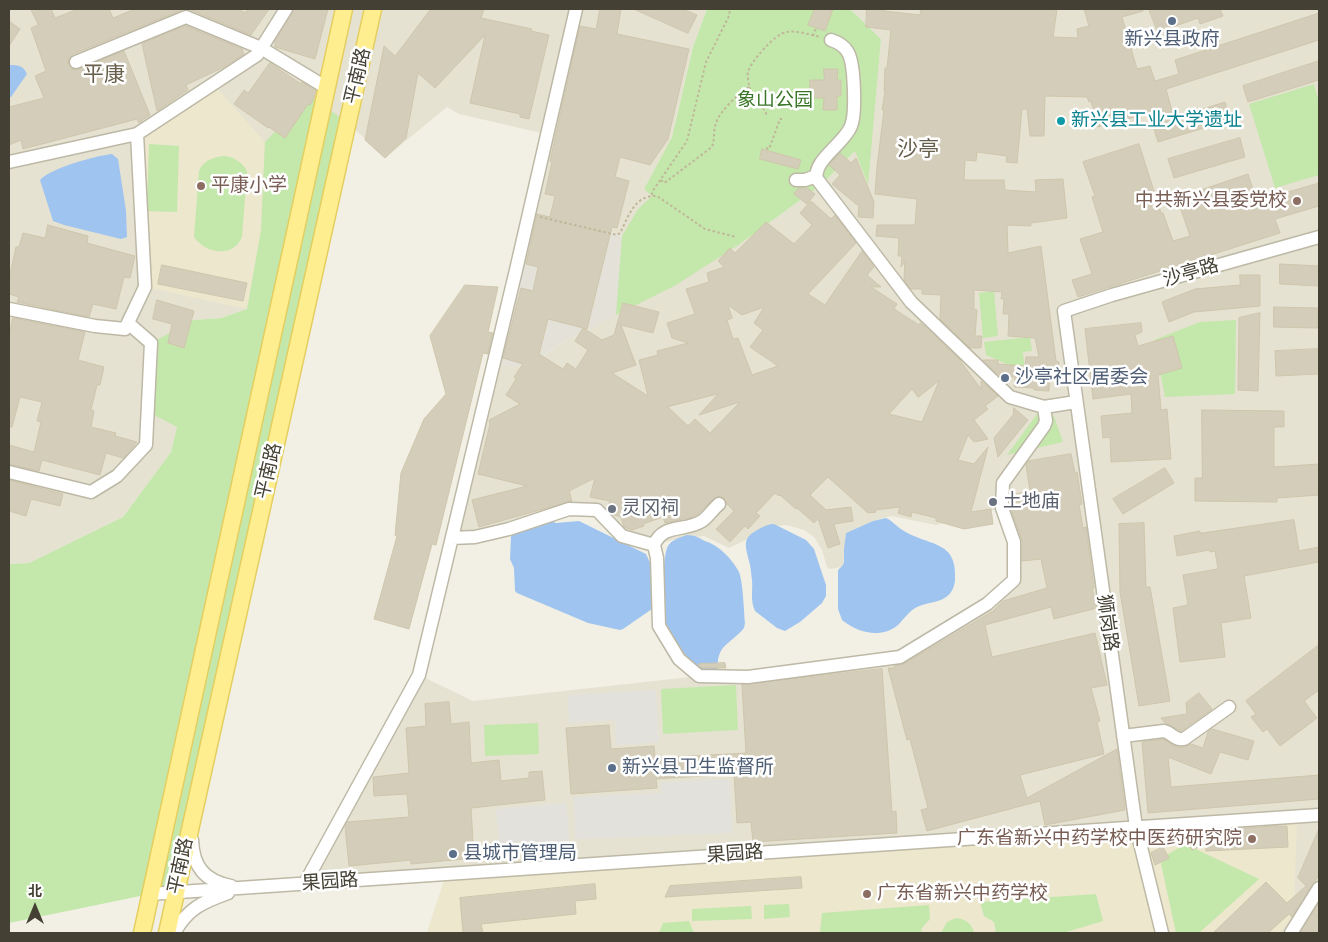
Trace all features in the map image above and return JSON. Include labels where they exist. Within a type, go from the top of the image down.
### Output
[{"type":"main road","name":"平南路","points":[[142,933],[344,9]]},
{"type":"main road","name":"平南路","points":[[167,933],[373,9]]},
{"type":"street","points":[[9,162],[137,134],[257,55],[286,9]]},
{"type":"street","points":[[305,883],[419,675],[576,9]]},
{"type":"street","points":[[76,62],[186,17],[262,48],[327,88]]},
{"type":"street","points":[[831,40],[847,50],[851,58],[854,74],[852,122],[847,133],[817,168],[816,176],[911,302],[1010,397],[1044,407],[1076,402]]},
{"type":"street","points":[[9,309],[95,326],[126,329],[144,287],[137,134]]},
{"type":"street","points":[[796,180],[805,180],[816,176]]},
{"type":"street","name":"沙亭路","points":[[1064,310],[1319,237]]},
{"type":"street","name":"狮岗路","points":[[1064,310],[1136,827],[1162,933]]},
{"type":"street","points":[[9,472],[91,492],[117,476],[146,445],[151,343],[128,323]]},
{"type":"street","points":[[718,504],[702,521],[694,525],[670,530],[657,537],[654,545],[657,558],[659,626],[680,660],[698,676],[748,677],[900,657],[987,604],[1014,580],[1014,542],[1002,508],[1003,483],[1044,426],[1046,420],[1044,407]]},
{"type":"street","points":[[452,538],[475,537],[569,509],[597,510],[622,536],[654,545]]},
{"type":"street","points":[[1123,736],[1168,732],[1177,739],[1184,740],[1229,707]]},
{"type":"street","name":"果园路","points":[[150,894],[1319,814]]},
{"type":"street","points":[[191,819],[192,854],[196,865],[207,877],[223,884],[243,888]]},
{"type":"street","points":[[174,933],[191,910],[210,899],[243,888]]},
{"type":"street","points":[[1291,933],[1319,888]]},
{"type":"path","points":[[652,196],[652,192],[687,142],[706,62],[729,16],[730,9]]},
{"type":"path","points":[[813,36],[816,28]]},
{"type":"path","points":[[766,117],[766,113],[749,88],[748,72],[752,64],[773,38],[787,32],[796,32],[831,40]]},
{"type":"path","points":[[661,180],[667,181],[712,147],[718,119],[742,92],[749,88]]},
{"type":"path","points":[[766,148],[769,149],[780,119],[782,119]]},
{"type":"path","points":[[528,215],[617,235],[620,233],[636,202],[641,198],[652,196],[660,197],[705,229],[736,237]]},
{"type":"shaded area","points":[[9,9],[707,9],[693,47],[672,137],[644,189],[740,244],[821,185],[856,150],[867,184],[881,39],[850,9],[1319,9],[1319,933],[1162,933],[1136,827],[305,883],[419,675],[473,701],[699,676],[900,657],[1014,580],[1001,508],[936,525],[891,516],[873,521],[846,533],[843,566],[830,569],[827,567],[822,550],[814,537],[804,530],[786,525],[775,526],[729,548],[704,536],[673,540],[654,545],[622,536],[597,510],[569,509],[452,538],[493,366],[528,366],[566,340],[622,236],[528,215],[546,134],[459,114],[447,107],[385,158],[347,122],[261,230],[247,309],[221,318],[194,320],[177,427],[171,452],[123,517],[29,563],[9,564]]},
{"type":"shaded area","name":"平康小学","points":[[213,84],[265,142],[261,230],[247,309],[145,287],[137,134]]},
{"type":"shaded area","points":[[528,215],[622,236],[616,315],[566,340],[527,366],[493,366]]},
{"type":"shaded area","points":[[656,690],[659,742],[616,745],[615,720],[569,723],[568,695]]},
{"type":"shaded area","points":[[730,779],[732,833],[575,839],[574,797],[661,793],[661,782]]},
{"type":"shaded area","points":[[566,803],[570,846],[500,852],[496,809]]},
{"type":"shaded area","name":"广东省新兴中药学校","points":[[1297,816],[1294,914],[1280,933],[427,932],[446,874]]},
{"type":"green space","name":"象山公园","points":[[707,9],[850,9],[881,39],[868,185],[855,151],[821,185],[740,244],[676,285],[616,315],[622,236],[638,209],[652,196],[644,189],[672,137],[693,47]]},
{"type":"green space","points":[[1314,84],[1319,102],[1319,175],[1275,188],[1249,104]]},
{"type":"green space","points":[[309,96],[347,122],[175,892],[150,894],[9,923],[9,564],[29,563],[123,517],[171,452],[177,427],[148,412],[151,343],[194,320],[221,318],[247,309],[261,230],[265,142]]},
{"type":"green space","points":[[149,144],[179,146],[177,212],[147,211]]},
{"type":"green space","points":[[222,156],[237,160],[247,171],[242,237],[238,244],[226,251],[212,250],[205,247],[194,237],[199,171],[208,160]]},
{"type":"green space","points":[[994,291],[998,336],[983,338],[979,293]]},
{"type":"green space","points":[[1236,320],[1235,394],[1165,397],[1154,340],[1200,322]]},
{"type":"green space","points":[[1030,337],[1032,351],[1023,352],[1025,372],[986,355],[984,342]]},
{"type":"green space","points":[[1037,414],[1054,416],[1063,442],[1007,455]]},
{"type":"green space","points":[[736,685],[738,730],[663,734],[661,689]]},
{"type":"green space","points":[[538,723],[539,754],[485,756],[484,725]]},
{"type":"green space","points":[[1185,844],[1259,879],[1199,933],[1176,933],[1160,859]]},
{"type":"green space","points":[[1096,894],[1103,921],[1063,933],[996,933],[994,922],[984,916],[980,902]]},
{"type":"green space","points":[[789,904],[790,917],[764,919],[764,905]]},
{"type":"green space","points":[[929,905],[930,919],[921,929],[922,933],[820,933],[822,913]]},
{"type":"green space","points":[[751,906],[752,919],[692,921],[692,909]]},
{"type":"green space","points":[[956,918],[968,922],[974,933],[941,933],[947,922]]},
{"type":"green space","points":[[689,921],[694,933],[659,933],[663,923]]},
{"type":"water","points":[[9,65],[20,66],[27,74],[9,98]]},
{"type":"water","points":[[112,154],[118,159],[126,211],[127,237],[121,239],[53,221],[40,180],[63,167]]},
{"type":"water","points":[[886,518],[904,531],[947,551],[952,558],[955,568],[955,581],[951,592],[943,599],[914,608],[898,625],[891,629],[884,632],[870,633],[848,625],[842,620],[838,609],[838,570],[844,561],[846,533],[873,521]]},
{"type":"water","points":[[551,521],[556,523],[579,521],[646,554],[653,569],[652,609],[620,630],[588,623],[517,593],[515,591],[514,568],[510,559],[512,534]]},
{"type":"water","points":[[774,524],[806,540],[814,549],[826,585],[826,596],[822,603],[800,622],[785,631],[777,628],[755,611],[753,607],[751,568],[746,546],[750,535],[765,526]]},
{"type":"water","points":[[687,535],[697,537],[720,549],[733,562],[739,572],[744,604],[744,628],[721,650],[718,671],[703,673],[691,663],[672,637],[666,623],[663,584],[666,551],[671,542]]},
{"type":"building","points":[[31,9],[51,9],[55,18],[78,9],[109,9],[113,18],[135,9],[184,9],[69,57],[68,65],[75,70],[124,51],[150,115],[139,123],[137,119],[23,149],[21,140],[9,145],[9,107],[44,98],[35,76],[46,71],[31,28],[38,25]]},
{"type":"building","points":[[189,9],[239,9],[245,13],[248,9],[269,9],[251,35]]},
{"type":"building","points":[[294,9],[328,9],[315,59],[275,47],[275,41]]},
{"type":"building","points":[[431,9],[484,9],[481,18],[532,29],[531,31],[549,35],[529,119],[520,117],[520,114],[470,103],[485,35],[435,88],[418,73],[406,138],[385,158],[365,140],[384,46],[395,56]]},
{"type":"building","points":[[600,9],[621,9],[617,34],[689,49],[668,139],[650,165],[620,157],[615,177],[629,181],[617,228],[612,227],[587,329],[548,319],[539,354],[563,369],[567,363],[576,369],[588,350],[575,341],[583,328],[602,340],[614,335],[623,303],[659,312],[653,333],[621,325],[636,365],[612,373],[648,396],[639,360],[658,355],[657,351],[688,343],[672,338],[667,323],[695,314],[686,289],[709,282],[707,273],[724,267],[718,261],[730,248],[735,253],[766,222],[794,244],[812,225],[800,213],[811,201],[831,219],[835,215],[856,243],[808,294],[825,305],[862,251],[874,267],[867,275],[881,287],[871,287],[897,304],[894,309],[919,325],[920,323],[923,325],[959,359],[981,389],[981,381],[998,396],[985,406],[988,409],[974,420],[988,439],[974,442],[968,435],[958,460],[974,464],[988,447],[971,512],[991,509],[993,524],[964,529],[936,521],[936,518],[912,512],[911,517],[898,513],[900,507],[875,510],[876,512],[868,513],[828,477],[810,495],[826,510],[851,507],[853,521],[834,524],[840,544],[828,548],[818,519],[814,523],[797,508],[775,493],[756,513],[760,516],[748,529],[745,526],[730,542],[716,529],[734,511],[721,496],[714,498],[699,513],[692,517],[665,523],[663,517],[632,530],[624,527],[621,517],[612,514],[607,509],[610,501],[590,497],[595,478],[569,491],[572,501],[479,527],[472,500],[527,486],[478,474],[490,424],[489,420],[520,404],[506,395],[516,379],[514,377],[523,364],[503,358],[521,288],[533,291],[538,267],[526,264],[537,214],[550,217],[555,196],[545,194],[552,162],[550,161],[580,26],[596,29]],"holes":[[[728,305],[742,315],[764,307],[754,323],[763,330],[750,347],[778,366],[752,375],[738,338],[733,339],[727,320],[732,318]],[[939,381],[922,422],[889,414],[912,389],[918,397]],[[718,394],[699,415],[740,402],[710,433],[695,419],[688,426],[668,407]]]},
{"type":"building","points":[[634,9],[682,9],[697,15],[688,33]]},
{"type":"building","points":[[815,9],[833,9],[825,31],[808,25]]},
{"type":"building","points":[[867,9],[884,9],[884,11],[920,15],[921,9],[1057,9],[1053,37],[1078,38],[1077,29],[1089,26],[1084,9],[1142,9],[1143,11],[1122,17],[1137,69],[1150,66],[1155,81],[1179,74],[1175,60],[1319,13],[1319,40],[1166,89],[1174,118],[1225,102],[1230,120],[1158,142],[1149,113],[1098,127],[1091,101],[1089,102],[1087,97],[1045,96],[1044,136],[1030,136],[1027,109],[1022,109],[1017,163],[1006,162],[1007,156],[977,152],[976,161],[965,160],[964,180],[1004,180],[1005,190],[1036,192],[1035,180],[1063,179],[1067,218],[1031,223],[1031,226],[1007,225],[1008,253],[1041,246],[1056,361],[1059,362],[1058,373],[1050,373],[1049,391],[1034,390],[1034,388],[1014,387],[1015,377],[1000,376],[983,360],[998,360],[998,364],[1025,366],[1026,357],[1039,357],[1035,338],[1008,336],[1009,314],[1003,314],[1004,299],[1001,299],[1002,292],[974,290],[974,309],[977,310],[975,336],[982,336],[981,348],[970,348],[940,319],[941,295],[922,294],[922,289],[911,289],[904,280],[905,261],[901,267],[902,256],[898,256],[899,238],[876,236],[877,225],[915,225],[917,199],[875,194],[884,110],[882,110],[885,91],[885,68],[887,68],[891,30],[866,27]]},
{"type":"building","name":"新兴县政府","points":[[1149,9],[1220,9],[1223,16],[1200,24],[1198,18],[1158,32]]},
{"type":"building","points":[[9,21],[20,29],[9,46]]},
{"type":"building","points":[[186,26],[242,49],[244,54],[222,68],[186,85],[188,90],[157,111],[142,44]]},
{"type":"building","points":[[1319,61],[1319,80],[1248,102],[1243,86]]},
{"type":"building","points":[[270,63],[301,84],[302,82],[316,91],[310,105],[308,104],[285,138],[234,104],[244,90],[248,93]]},
{"type":"building","points":[[824,69],[838,69],[837,80],[841,80],[841,96],[837,96],[837,110],[823,110],[824,98],[809,98],[810,80],[824,80]]},
{"type":"building","points":[[1240,138],[1245,157],[1174,178],[1168,159]]},
{"type":"building","points":[[1139,144],[1161,213],[1163,213],[1173,241],[1190,236],[1177,198],[1248,174],[1257,201],[1319,183],[1319,206],[1275,219],[1280,233],[1078,297],[1072,280],[1092,274],[1080,239],[1103,232],[1092,197],[1095,196],[1083,162]]},
{"type":"building","points":[[762,149],[801,160],[798,169],[760,159]]},
{"type":"building","points":[[840,153],[851,163],[856,158],[874,202],[873,218],[858,217],[859,205],[832,184],[840,175],[829,165]]},
{"type":"building","points":[[799,188],[807,188],[815,194],[807,204],[794,194]]},
{"type":"building","points":[[48,225],[88,236],[87,243],[135,256],[130,278],[124,277],[116,309],[93,304],[89,317],[17,302],[19,297],[9,294],[9,279],[16,247],[19,247],[23,233],[45,238]]},
{"type":"building","points":[[1280,264],[1319,266],[1319,286],[1280,284]]},
{"type":"building","points":[[162,265],[247,283],[243,301],[158,284]]},
{"type":"building","points":[[1240,275],[1260,275],[1260,306],[1194,312],[1169,322],[1162,302],[1195,289],[1240,285]]},
{"type":"building","points":[[465,285],[498,287],[488,332],[493,333],[488,354],[483,353],[436,545],[432,544],[409,629],[374,619],[397,536],[395,535],[401,473],[424,419],[446,394],[430,336]]},
{"type":"building","points":[[157,300],[194,311],[184,348],[168,343],[172,324],[153,319]]},
{"type":"building","points":[[1274,307],[1318,308],[1318,328],[1274,327]]},
{"type":"building","points":[[1260,313],[1258,391],[1238,390],[1239,318]]},
{"type":"building","points":[[13,318],[85,332],[78,360],[104,367],[91,410],[94,411],[91,427],[116,433],[115,436],[137,442],[123,458],[106,453],[100,475],[42,460],[39,471],[9,464],[9,445],[34,452],[41,422],[37,421],[42,402],[20,397],[12,427],[9,427],[9,330]]},
{"type":"building","points":[[1141,323],[1142,332],[1135,335],[1138,346],[1173,336],[1182,368],[1158,375],[1161,410],[1167,409],[1171,459],[1111,462],[1110,437],[1103,438],[1101,416],[1132,413],[1131,394],[1093,399],[1085,329]]},
{"type":"building","points":[[1319,349],[1319,374],[1276,376],[1275,351]]},
{"type":"building","points":[[1014,408],[1028,420],[998,457],[994,438],[1013,415]]},
{"type":"building","points":[[1202,410],[1284,411],[1284,427],[1274,427],[1274,467],[1319,464],[1319,495],[1277,498],[1277,502],[1195,501],[1195,478],[1202,478]]},
{"type":"building","points":[[1071,454],[1075,473],[1077,472],[1082,504],[1079,505],[1083,528],[1086,527],[1094,588],[1092,588],[1097,608],[1054,619],[1051,607],[985,625],[992,657],[1095,633],[1107,685],[1091,688],[1100,721],[1097,722],[1104,754],[1020,775],[1027,798],[1117,749],[1125,810],[1045,825],[1040,801],[927,831],[921,810],[928,808],[910,739],[907,740],[888,668],[895,668],[894,666],[904,664],[993,611],[1003,601],[1047,588],[1041,559],[1022,561],[1022,540],[1010,507],[1011,495],[1030,491],[1026,465],[1029,461]]},
{"type":"building","points":[[1165,468],[1174,483],[1123,514],[1113,499]]},
{"type":"building","points":[[9,480],[63,494],[60,506],[31,499],[26,516],[9,511]]},
{"type":"building","points":[[1294,520],[1299,551],[1319,547],[1319,562],[1244,576],[1251,618],[1221,623],[1225,657],[1180,662],[1173,608],[1188,605],[1183,575],[1218,569],[1215,551],[1210,552],[1209,550],[1177,556],[1174,536],[1200,531],[1200,533]]},
{"type":"building","points":[[1144,523],[1146,587],[1150,587],[1170,701],[1139,706],[1120,592],[1119,524]]},
{"type":"building","points":[[1319,645],[1319,690],[1304,701],[1317,718],[1280,746],[1267,729],[1263,732],[1251,717],[1256,714],[1246,701]]},
{"type":"building","points":[[725,663],[726,668],[702,668],[699,666],[699,664]]},
{"type":"building","points":[[882,669],[892,812],[896,811],[897,833],[753,842],[751,822],[737,823],[734,774],[656,779],[657,788],[571,794],[566,728],[609,725],[611,749],[654,746],[655,758],[746,753],[742,685]]},
{"type":"building","points":[[1199,693],[1212,709],[1181,731],[1165,723],[1161,718],[1187,714],[1186,703]]},
{"type":"building","points":[[449,702],[451,724],[469,722],[471,763],[499,760],[501,781],[529,778],[529,772],[542,771],[545,800],[471,808],[474,858],[411,864],[411,860],[349,866],[345,826],[347,822],[409,817],[407,794],[374,796],[373,777],[409,773],[406,728],[426,726],[425,704]]},
{"type":"building","points":[[1212,729],[1254,741],[1248,760],[1220,752],[1211,774],[1168,757],[1171,787],[1319,775],[1319,799],[1148,813],[1142,742],[1163,739],[1177,747],[1185,747],[1191,744],[1203,748],[1208,732]]},
{"type":"building","points":[[1287,826],[1288,847],[1206,851],[1206,844],[1192,850],[1186,837],[1200,831]]},
{"type":"building","points":[[1319,829],[1319,875],[1292,917],[1289,914],[1268,933],[1213,933],[1266,882],[1287,903],[1306,886],[1298,878]]},
{"type":"building","points":[[1163,847],[1169,858],[1155,865],[1151,853]]},
{"type":"building","points":[[801,877],[802,888],[665,897],[670,886]]},
{"type":"building","points":[[595,884],[596,899],[575,901],[576,914],[481,924],[483,933],[463,933],[460,898]]},
{"type":"building","points":[[1319,903],[1319,933],[1300,933]]},
{"type":"place","name":"新兴县政府","points":[[1172,21]]},
{"type":"place","name":"新兴县工业大学遗址","points":[[1061,121]]},
{"type":"place","name":"平康小学","points":[[201,186]]},
{"type":"place","name":"中共新兴县委党校","points":[[1297,201]]},
{"type":"place","name":"沙亭社区居委会","points":[[1005,378]]},
{"type":"place","name":"土地庙","points":[[993,502]]},
{"type":"place","name":"灵冈祠","points":[[612,509]]},
{"type":"place","name":"新兴县卫生监督所","points":[[612,768]]},
{"type":"place","name":"广东省新兴中药学校中医药研究院","points":[[1252,839]]},
{"type":"place","name":"县城市管理局","points":[[453,854]]},
{"type":"place","name":"广东省新兴中药学校","points":[[867,894]]},
{"type":"district","name":"平康","points":[[104,75]]},
{"type":"district","name":"沙亭","points":[[918,150]]}]
